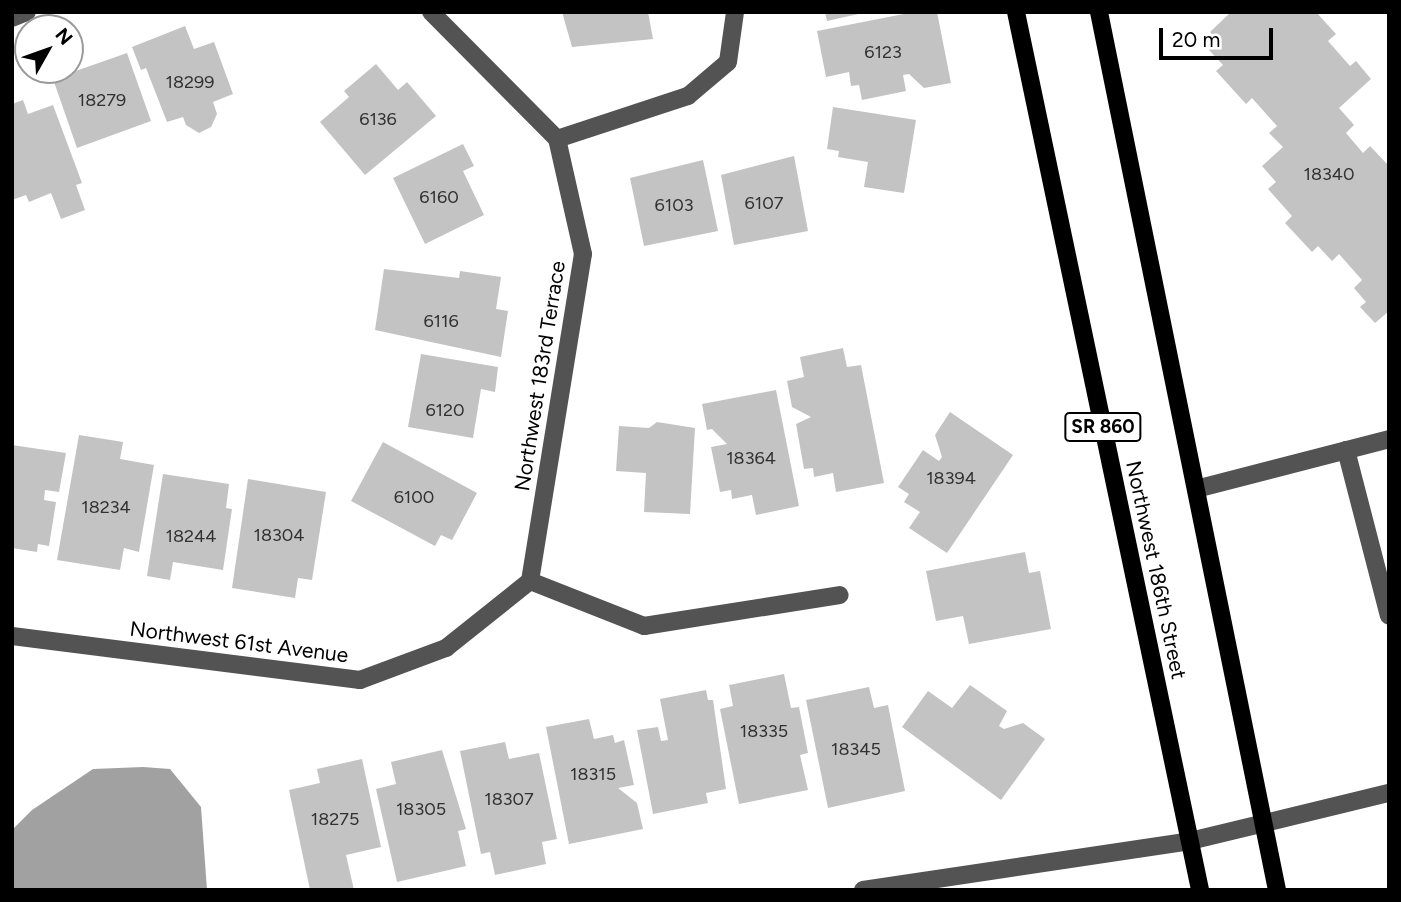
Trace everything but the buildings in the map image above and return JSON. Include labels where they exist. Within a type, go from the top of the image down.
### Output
[{"type":"main road","name":"Northwest 186th Street","points":[[1016,12],[1200,890]]},
{"type":"main road","points":[[1099,12],[1277,890]]},
{"type":"street","points":[[12,18],[27,12]]},
{"type":"street","points":[[431,12],[557,139],[688,96],[728,62],[735,12]]},
{"type":"street","name":"Northwest 183rd Terrace","points":[[530,581],[583,254],[557,139]]},
{"type":"street","points":[[1196,489],[1389,439]]},
{"type":"street","points":[[1346,450],[1389,616]]},
{"type":"street","points":[[530,581],[644,626],[840,595]]},
{"type":"street","name":"Northwest 61st Avenue","points":[[12,636],[360,680],[446,648],[530,581]]},
{"type":"street","points":[[863,890],[947,883],[1190,841],[1389,793]]},
{"type":"shaded area","points":[[93,769],[170,769],[201,807],[207,890],[12,890],[12,830],[32,810]]}]
